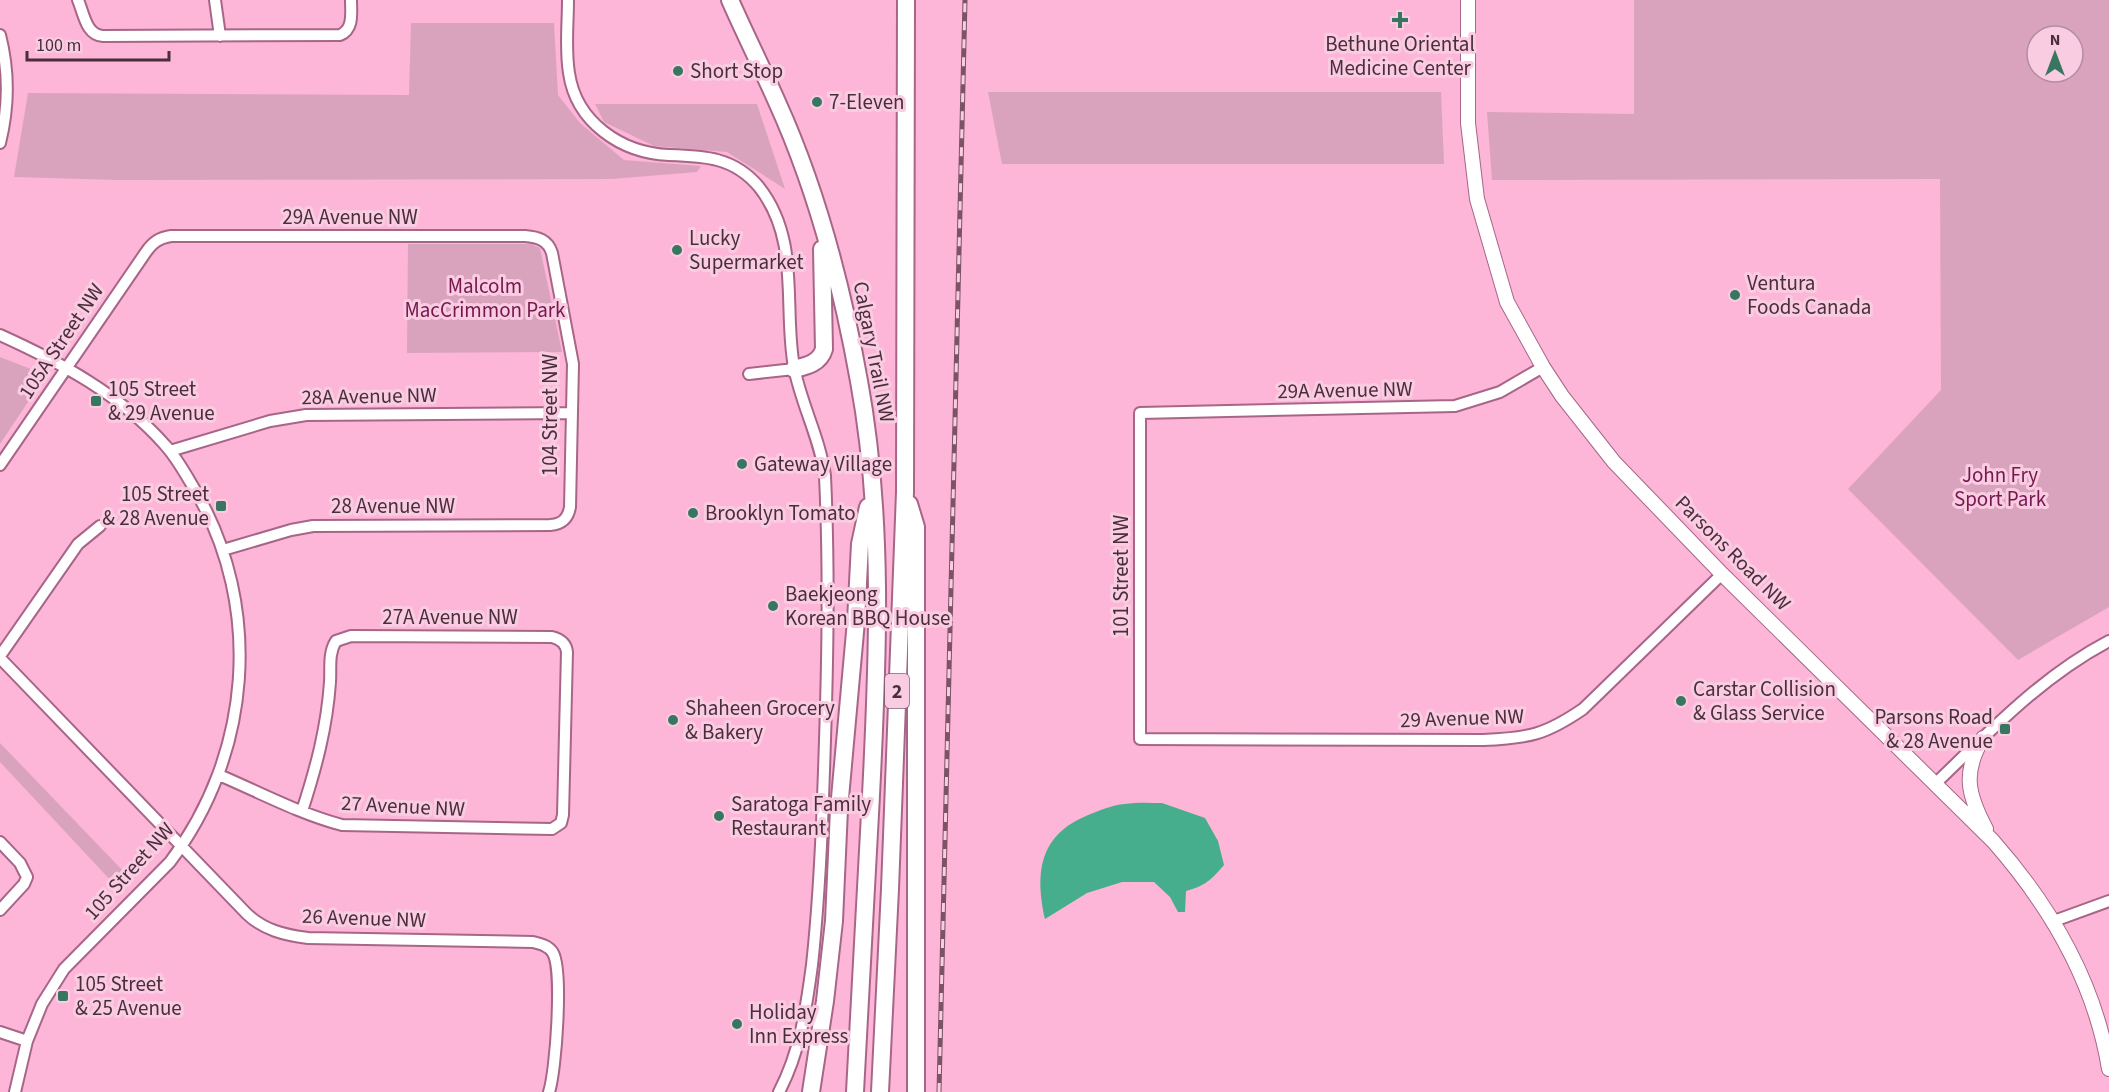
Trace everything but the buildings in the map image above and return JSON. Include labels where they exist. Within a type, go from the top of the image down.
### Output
[{"type":"highway","name":"Calgary Trail NW","points":[[730,0],[777,101],[803,168],[834,267],[860,382],[874,486],[878,625],[874,749],[855,1092]]},
{"type":"highway","name":"2","points":[[880,1092],[905,492],[906,0]]},
{"type":"highway","points":[[794,369],[817,361],[824,349],[821,224]]},
{"type":"highway","points":[[811,1092],[834,921],[839,809],[856,621],[860,544],[874,486]]},
{"type":"highway","points":[[905,492],[916,527],[916,1092]]},
{"type":"main road","name":"Parsons Road NW","points":[[1468,0],[1468,112],[1477,199],[1507,302],[1543,367],[1562,396],[1614,462],[1722,574],[1993,841],[2017,869],[2054,921],[2075,960],[2103,1039],[2109,1069]]},
{"type":"main road","points":[[1983,738],[1972,759],[1969,780],[1976,810],[1993,841]]},
{"type":"street","points":[[78,0],[93,33],[104,36],[326,36],[345,32],[350,22],[351,0]]},
{"type":"street","points":[[215,0],[220,36]]},
{"type":"street","points":[[568,0],[569,73],[575,93],[590,120],[616,140],[638,150],[654,154],[701,156],[728,164],[748,176],[766,197],[778,224],[788,264],[794,369],[822,454],[825,476],[827,674],[821,860],[815,941],[801,1034],[791,1067],[779,1092]]},
{"type":"street","points":[[0,34],[7,86],[6,111],[0,143]]},
{"type":"street","name":"29A Avenue NW","points":[[156,241],[171,236],[532,236],[544,241]]},
{"type":"street","name":"105A Street NW","points":[[0,465],[146,252],[156,241]]},
{"type":"street","name":"104 Street NW","points":[[544,241],[552,253],[573,364],[570,507],[565,519]]},
{"type":"street","points":[[0,335],[67,368]]},
{"type":"street","name":"29A Avenue NW","points":[[1140,413],[1455,406],[1500,392],[1543,367]]},
{"type":"street","name":"105 Street NW","points":[[15,1092],[27,1041],[42,1004],[64,969],[159,874],[182,846],[205,807],[219,775],[233,729],[239,664],[236,605],[223,550],[202,501],[171,451],[156,435],[125,407],[67,368]]},
{"type":"street","points":[[749,374],[794,369]]},
{"type":"street","name":"28A Avenue NW","points":[[171,451],[270,421],[306,416],[572,413]]},
{"type":"street","name":"101 Street NW","points":[[1140,413],[1140,739]]},
{"type":"street","name":"28 Avenue NW","points":[[223,550],[312,526],[550,525],[565,519]]},
{"type":"street","name":"26 Avenue NW","points":[[100,526],[78,544],[0,657],[253,920],[278,932],[308,938],[533,942],[546,946],[552,951],[558,970],[555,1058],[549,1092]]},
{"type":"street","name":"29 Avenue NW","points":[[1140,739],[1483,740],[1521,738],[1537,734],[1567,720],[1583,709],[1722,574]]},
{"type":"street","name":"27A Avenue NW","points":[[302,810],[321,747],[329,695],[331,653],[336,641],[351,636],[552,637],[563,642],[567,652],[563,815],[557,827]]},
{"type":"street","points":[[1935,784],[2036,688],[2109,640]]},
{"type":"street","name":"27 Avenue NW","points":[[219,775],[328,821],[350,826],[548,830],[557,827]]},
{"type":"street","points":[[0,842],[20,863],[27,877],[24,884],[0,910]]},
{"type":"street","points":[[2054,921],[2109,901]]},
{"type":"street","points":[[0,1032],[27,1041]]},
{"type":"green space","name":"John Fry Sport Park","points":[[1634,0],[2109,0],[2109,607],[2018,660],[1848,489],[1941,390],[1940,179],[1492,180],[1487,112],[1634,114]]},
{"type":"green space","points":[[411,23],[554,23],[558,95],[580,123],[624,160],[701,166],[697,172],[612,179],[118,180],[14,177],[28,93],[409,95]]},
{"type":"green space","points":[[988,92],[1441,92],[1444,164],[1002,164]]},
{"type":"green space","points":[[595,104],[757,104],[785,189],[727,152],[654,146],[604,122]]},
{"type":"green space","name":"Malcolm MacCrimmon Park","points":[[408,244],[531,244],[540,248],[562,352],[407,353]]},
{"type":"green space","points":[[0,357],[46,375],[0,444]]},
{"type":"green space","points":[[0,743],[126,874],[114,884],[0,762]]},
{"type":"shaded area","points":[[1135,803],[1162,803],[1205,818],[1218,841],[1224,865],[1207,882],[1186,891],[1185,912],[1178,912],[1170,897],[1154,882],[1122,882],[1087,893],[1045,919],[1041,871],[1044,858],[1058,834],[1070,824],[1110,807]]},
{"type":"railway","points":[[939,1092],[965,0]]},
{"type":"place","name":"Bethune Oriental Medicine Center","points":[[1400,20]]},
{"type":"place","name":"Short Stop","points":[[678,71]]},
{"type":"place","name":"7-Eleven","points":[[817,102]]},
{"type":"place","name":"Lucky Supermarket","points":[[677,250]]},
{"type":"place","name":"Ventura Foods Canada","points":[[1735,295]]},
{"type":"place","name":"105 Street & 29 Avenue","points":[[96,401]]},
{"type":"place","name":"Gateway Village","points":[[742,464]]},
{"type":"place","name":"105 Street & 28 Avenue","points":[[221,506]]},
{"type":"place","name":"Brooklyn Tomato","points":[[693,513]]},
{"type":"place","name":"Baekjeong Korean BBQ House","points":[[773,606]]},
{"type":"place","name":"Carstar Collision & Glass Service","points":[[1681,701]]},
{"type":"place","name":"Shaheen Grocery & Bakery","points":[[673,720]]},
{"type":"place","name":"Parsons Road & 28 Avenue","points":[[2005,729]]},
{"type":"place","name":"Saratoga Family Restaurant","points":[[719,816]]},
{"type":"place","name":"105 Street & 25 Avenue","points":[[63,996]]},
{"type":"place","name":"Holiday Inn Express","points":[[737,1024]]}]
